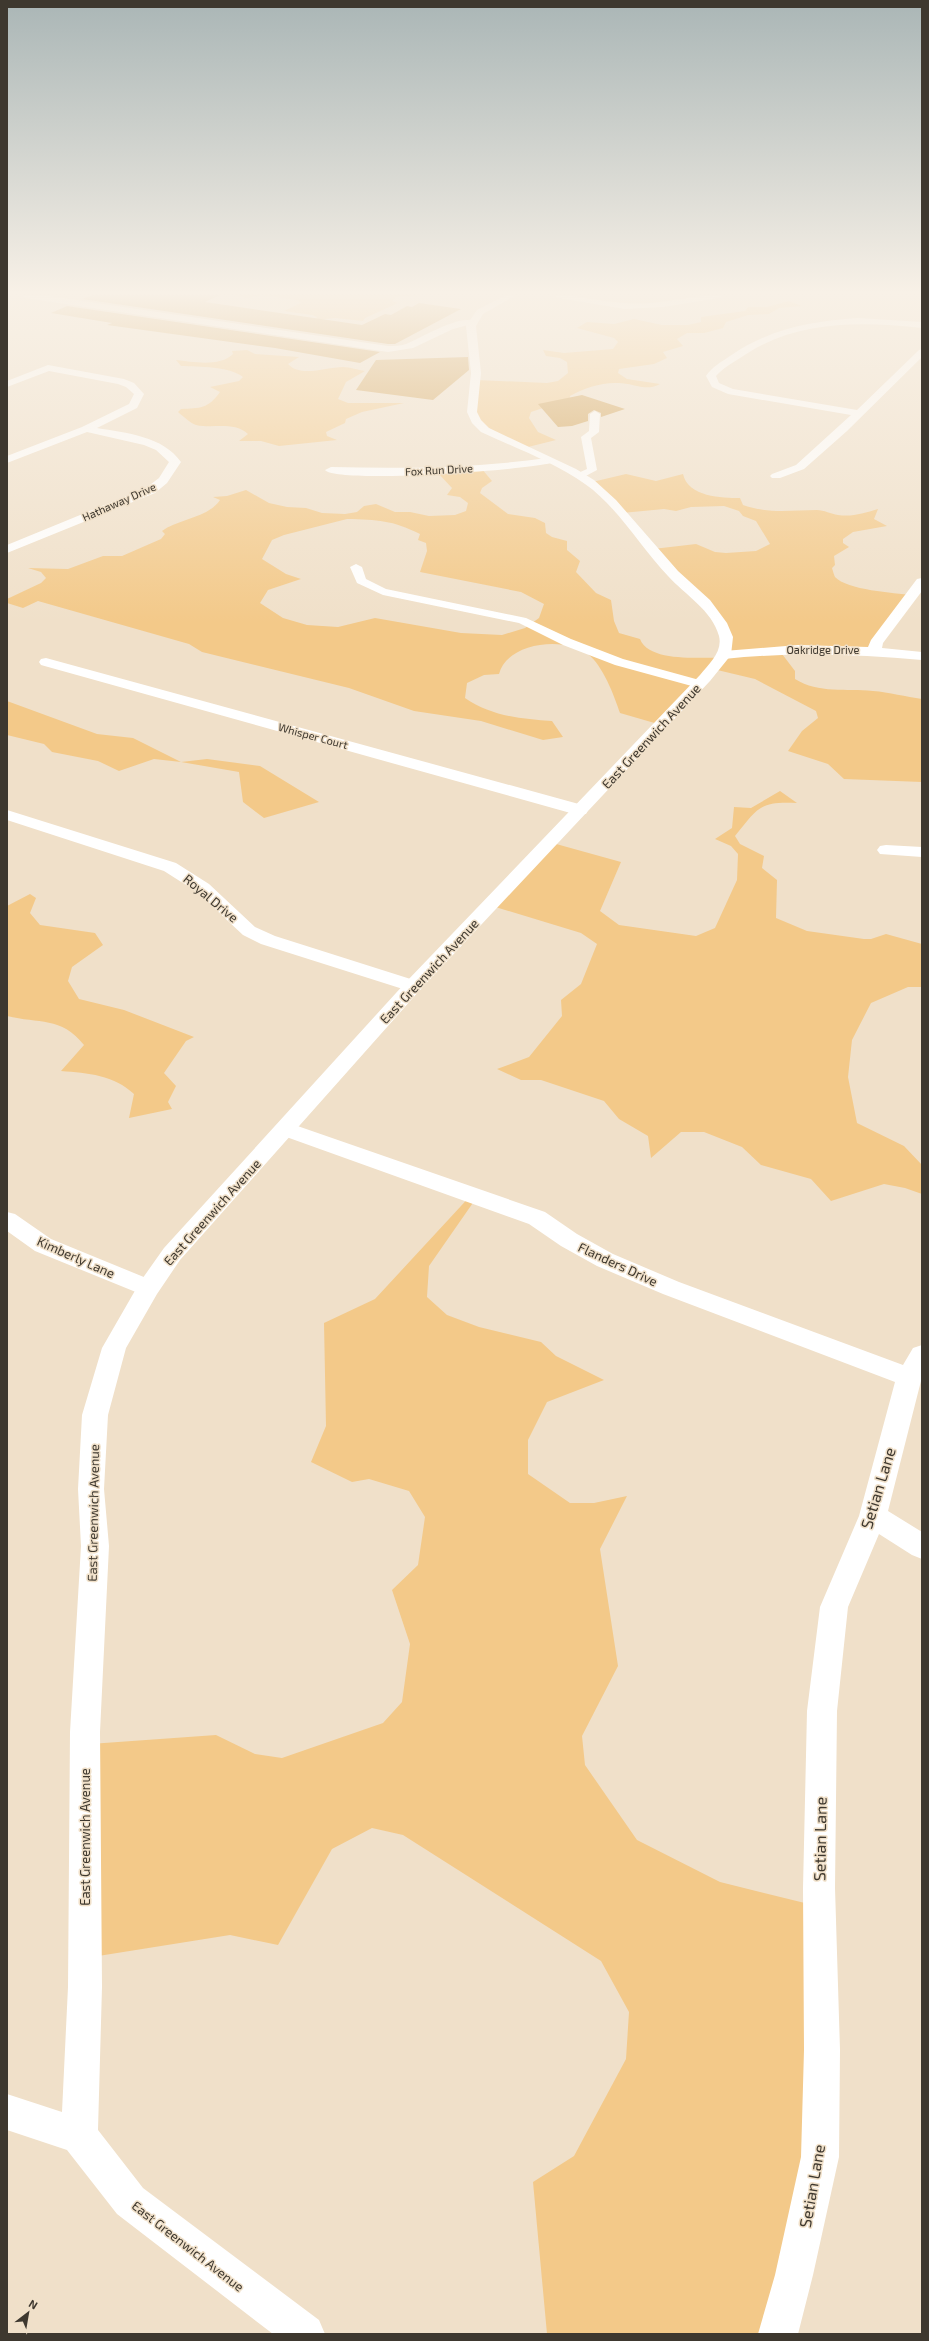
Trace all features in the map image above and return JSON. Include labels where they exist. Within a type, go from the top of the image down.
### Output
[{"type":"street","points":[[7,460],[86,429],[134,404]]},
{"type":"street","points":[[473,404],[472,412],[476,421],[485,430],[579,476],[612,503],[673,574],[705,603],[720,623],[726,636],[724,654]]},
{"type":"street","points":[[809,404],[857,412]]},
{"type":"street","points":[[776,476],[800,467],[843,429],[865,404]]},
{"type":"street","name":"Hathaway Drive","points":[[7,549],[145,493],[165,481],[174,462],[171,454],[158,446],[86,429]]},
{"type":"street","name":"Fox Run Drive","points":[[331,470],[418,471],[525,464],[547,461]]},
{"type":"street","points":[[874,651],[876,643],[922,582]]},
{"type":"street","name":"Oakridge Drive","points":[[724,654],[784,650],[874,651],[922,656]]},
{"type":"street","name":"East Greenwich Avenue","points":[[305,2334],[130,2202],[79,2136],[85,1987],[85,1732],[95,1546],[91,1489],[95,1415],[114,1348],[148,1288],[172,1254],[286,1130],[413,986],[699,684],[724,654]]},
{"type":"street","name":"Whisper Court","points":[[46,662],[580,810]]},
{"type":"street","name":"Royal Drive","points":[[7,815],[170,867],[203,888],[250,931],[268,940],[413,986]]},
{"type":"street","points":[[886,850],[922,852]]},
{"type":"street","name":"Flanders Drive","points":[[286,1130],[488,1199],[537,1218],[569,1240],[605,1260],[671,1288],[915,1366]]},
{"type":"street","name":"Kimberly Lane","points":[[7,1220],[43,1245],[148,1288]]},
{"type":"street","name":"Setian Lane","points":[[778,2334],[794,2276],[820,2157],[822,2050],[819,1888],[822,1711],[834,1607],[874,1516],[915,1366]]},
{"type":"street","points":[[874,1516],[922,1546]]},
{"type":"street","points":[[7,2112],[79,2136]]},
{"type":"lane","points":[[579,476],[592,470],[590,450],[586,437],[594,432],[595,414]]},
{"type":"lane","points":[[356,567],[361,581],[383,592],[522,620],[567,642],[619,662],[699,684]]},
{"type":"shaded area","points":[[398,404],[362,412],[346,419],[345,423],[326,432],[327,436],[337,440],[279,446],[261,441],[239,441],[248,434],[242,430],[230,426],[196,425],[178,412],[181,409],[199,408],[207,405]]},
{"type":"shaded area","points":[[476,404],[569,404],[569,407],[543,408],[531,412],[529,418],[538,432],[556,440],[524,448],[476,421]]},
{"type":"shaded area","points":[[481,468],[492,481],[482,488],[480,493],[508,514],[535,518],[545,523],[546,533],[552,537],[567,541],[567,550],[580,561],[576,572],[596,593],[611,600],[614,621],[619,633],[640,639],[645,646],[653,652],[674,657],[718,658],[727,635],[653,549],[696,544],[715,552],[726,553],[756,551],[770,544],[756,521],[743,516],[739,511],[724,506],[691,507],[676,511],[664,509],[622,513],[588,483],[626,474],[656,481],[683,474],[686,482],[698,492],[707,495],[740,498],[743,505],[761,510],[820,510],[838,515],[849,515],[878,509],[874,519],[887,526],[853,532],[843,539],[843,543],[849,547],[834,556],[835,565],[832,568],[835,577],[850,585],[883,592],[912,595],[875,648],[779,650],[795,671],[795,679],[804,684],[823,689],[863,690],[922,699],[922,782],[844,779],[828,764],[788,751],[802,731],[818,718],[816,711],[755,679],[713,669],[658,724],[620,713],[615,698],[603,673],[593,659],[578,648],[566,645],[538,645],[525,649],[513,655],[504,663],[499,674],[484,675],[467,683],[465,698],[485,709],[518,718],[552,721],[563,737],[543,740],[481,721],[414,711],[349,688],[202,652],[189,644],[38,601],[23,608],[7,603],[7,599],[41,583],[46,578],[41,572],[28,568],[68,569],[103,556],[122,556],[161,539],[165,534],[162,531],[169,527],[208,511],[220,500],[213,497],[227,496],[246,490],[269,503],[287,507],[306,508],[322,513],[345,514],[357,512],[364,506],[376,504],[395,512],[410,512],[429,516],[455,515],[466,511],[468,503],[460,497],[447,495],[452,488],[437,472]],"holes":[[[347,519],[376,520],[393,523],[420,534],[418,540],[426,543],[427,551],[420,572],[521,592],[544,604],[539,618],[525,628],[502,635],[461,633],[375,618],[338,627],[307,625],[283,618],[260,603],[268,590],[301,579],[286,574],[262,559],[272,540],[284,535]]]},
{"type":"shaded area","points":[[7,701],[97,734],[133,738],[181,762],[154,759],[119,771],[98,761],[52,752],[44,744],[7,735]]},
{"type":"shaded area","points":[[207,759],[260,766],[319,802],[264,818],[243,802],[239,772],[181,762]]},
{"type":"shaded area","points":[[780,791],[797,803],[775,803],[760,808],[735,836],[740,844],[764,856],[762,868],[777,880],[776,918],[807,931],[864,939],[871,939],[886,934],[922,944],[922,987],[908,987],[871,1003],[852,1040],[848,1077],[857,1123],[904,1146],[922,1165],[922,1194],[905,1188],[884,1184],[831,1201],[811,1179],[761,1165],[742,1147],[704,1132],[681,1132],[651,1158],[648,1136],[619,1119],[604,1101],[541,1080],[521,1080],[497,1069],[529,1057],[562,1016],[561,1000],[581,984],[597,944],[581,933],[489,905],[549,842],[621,862],[600,911],[619,925],[696,936],[715,928],[737,880],[738,854],[731,846],[715,839],[732,828],[734,807],[751,808]]},
{"type":"shaded area","points":[[30,894],[36,898],[30,913],[40,925],[95,933],[103,945],[72,967],[68,981],[79,999],[124,1010],[194,1037],[186,1041],[164,1073],[176,1086],[168,1102],[172,1109],[129,1118],[134,1094],[126,1088],[100,1076],[61,1071],[84,1045],[67,1029],[49,1023],[7,1016],[7,906]]},
{"type":"shaded area","points":[[473,1193],[477,1197],[429,1266],[427,1297],[447,1315],[479,1327],[541,1342],[556,1356],[604,1380],[547,1402],[528,1440],[528,1474],[570,1503],[594,1503],[627,1496],[600,1549],[618,1666],[582,1736],[585,1765],[637,1840],[720,1882],[817,1906],[820,2142],[778,2334],[547,2334],[533,2182],[574,2156],[626,2059],[629,2012],[601,1961],[403,1835],[372,1828],[332,1849],[278,1945],[230,1935],[92,1957],[90,1744],[216,1735],[255,1754],[282,1758],[383,1723],[402,1702],[410,1644],[392,1590],[418,1565],[425,1517],[409,1491],[369,1479],[352,1482],[311,1462],[326,1426],[324,1323],[375,1299]]},
{"type":"building","points":[[538,404],[610,404],[625,409],[601,417],[601,413],[594,410],[588,414],[588,421],[572,426],[558,427]]}]
